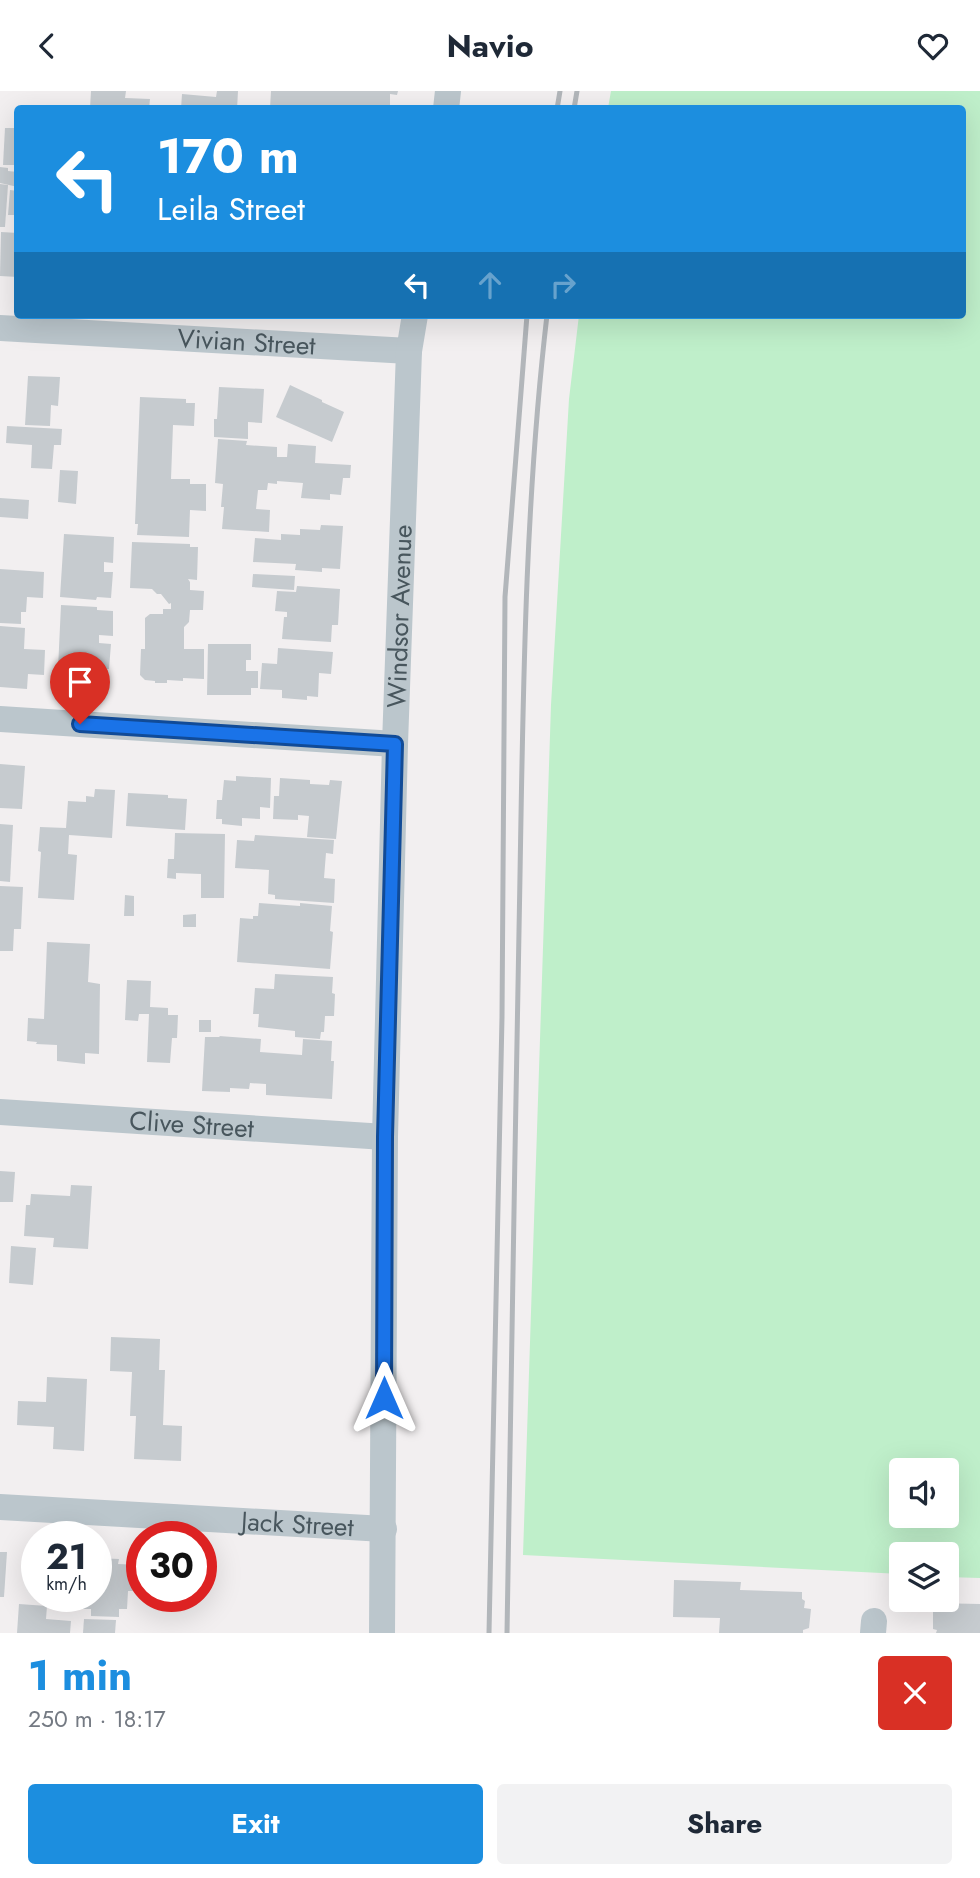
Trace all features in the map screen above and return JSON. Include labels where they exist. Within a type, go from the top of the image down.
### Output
[{"type":"street","name":"Windsor Avenue","points":[[382,1633],[385,1137],[395,744],[410,351],[414,319]]},
{"type":"street","name":"Vivian Street","points":[[0,328],[410,351]]},
{"type":"street","points":[[0,719],[395,744]]},
{"type":"street","name":"Clive Street","points":[[0,1112],[385,1137]]},
{"type":"street","name":"Jack Street","points":[[0,1507],[384,1529]]},
{"type":"green space","points":[[611,91],[980,91],[980,1578],[959,1577],[959,1542],[889,1542],[889,1573],[523,1555],[551,705],[569,399],[579,319],[966,319],[966,105],[609,105]]},
{"type":"building","points":[[91,91],[126,91],[125,98],[150,99],[149,105],[90,105]]},
{"type":"building","points":[[217,91],[238,91],[237,105],[181,105],[182,94],[216,97]]},
{"type":"building","points":[[271,91],[398,91],[397,95],[390,94],[390,105],[270,105]]},
{"type":"building","points":[[5,128],[14,128],[14,165],[3,165]]},
{"type":"building","points":[[0,167],[14,172],[14,186],[0,183]]},
{"type":"building","points":[[0,184],[8,185],[5,227],[0,227]]},
{"type":"building","points":[[10,190],[14,190],[14,215],[8,215]]},
{"type":"building","points":[[1,232],[14,233],[14,277],[0,276]]},
{"type":"building","points":[[28,376],[60,377],[58,406],[51,405],[50,426],[25,425]]},
{"type":"building","points":[[290,385],[344,412],[332,442],[276,417]]},
{"type":"building","points":[[219,387],[264,389],[262,423],[248,422],[248,439],[214,437]]},
{"type":"building","points":[[140,397],[186,399],[186,403],[195,403],[194,426],[173,425],[171,479],[190,479],[190,484],[206,484],[206,511],[190,510],[189,537],[137,535],[138,524],[135,524]]},
{"type":"building","points":[[7,426],[62,429],[61,445],[54,445],[52,469],[31,468],[32,445],[6,443]]},
{"type":"building","points":[[218,439],[247,441],[246,445],[277,447],[277,457],[287,457],[288,444],[316,446],[315,463],[351,465],[350,478],[343,478],[341,495],[330,494],[330,500],[301,498],[303,483],[268,483],[267,490],[258,490],[256,509],[270,510],[269,532],[222,529],[223,484],[215,483]]},
{"type":"building","points":[[60,470],[78,471],[76,504],[58,502]]},
{"type":"building","points":[[0,498],[29,500],[28,519],[0,517]]},
{"type":"building","points":[[321,525],[343,526],[340,569],[322,568],[322,572],[295,570],[296,564],[253,562],[255,538],[281,540],[281,534],[300,535],[300,529],[320,530]]},
{"type":"building","points":[[64,534],[114,537],[113,563],[104,562],[104,572],[113,572],[111,598],[97,597],[96,600],[60,597]]},
{"type":"building","points":[[132,542],[190,544],[190,547],[198,547],[197,580],[188,579],[190,590],[204,591],[203,610],[190,610],[189,622],[184,627],[184,649],[204,649],[204,679],[183,678],[183,681],[167,680],[167,683],[155,683],[140,675],[141,649],[145,649],[145,618],[150,614],[163,614],[163,609],[171,609],[171,603],[152,589],[130,588]]},
{"type":"building","points":[[0,569],[44,572],[43,598],[27,597],[26,612],[21,612],[21,624],[0,623]]},
{"type":"building","points":[[253,574],[295,576],[294,590],[252,587]]},
{"type":"building","points":[[297,586],[340,589],[338,625],[332,625],[331,642],[282,639],[287,612],[275,611],[277,591],[296,592]]},
{"type":"building","points":[[61,605],[97,607],[97,610],[113,611],[113,636],[99,635],[99,643],[111,644],[109,669],[58,669]]},
{"type":"building","points":[[0,626],[25,628],[24,649],[45,650],[44,675],[28,674],[27,689],[0,687]]},
{"type":"building","points":[[208,644],[251,644],[251,660],[246,660],[246,671],[258,671],[258,688],[251,688],[251,695],[207,695]]},
{"type":"building","points":[[278,648],[333,652],[331,674],[319,673],[318,697],[307,696],[307,700],[282,698],[282,690],[260,689],[262,663],[277,664]]},
{"type":"building","points":[[0,764],[25,766],[22,809],[0,808]]},
{"type":"building","points":[[236,776],[271,778],[270,808],[260,807],[260,819],[242,818],[242,826],[222,824],[222,819],[216,819],[217,800],[222,800],[224,780],[236,781]]},
{"type":"building","points":[[280,778],[310,780],[310,784],[329,785],[330,780],[342,781],[336,839],[307,837],[309,816],[298,815],[298,820],[273,819],[274,796],[279,796]]},
{"type":"building","points":[[95,789],[115,790],[112,838],[69,835],[68,854],[77,855],[74,900],[38,898],[40,827],[66,828],[68,801],[86,802],[86,796],[94,797]]},
{"type":"building","points":[[128,793],[187,799],[185,830],[126,826]]},
{"type":"building","points":[[0,824],[13,825],[10,882],[0,881]]},
{"type":"building","points":[[175,833],[225,834],[224,898],[201,898],[201,874],[176,873],[176,879],[167,878],[168,859],[174,859]]},
{"type":"building","points":[[255,835],[334,840],[333,854],[326,853],[324,878],[335,879],[334,903],[275,899],[275,895],[268,894],[269,870],[235,868],[237,840],[254,841]]},
{"type":"building","points":[[0,886],[23,887],[21,929],[14,929],[13,951],[0,951]]},
{"type":"building","points":[[125,895],[134,896],[134,916],[124,916]]},
{"type":"building","points":[[259,903],[332,906],[330,969],[237,962],[240,918],[253,919],[253,916],[258,916]]},
{"type":"building","points":[[196,914],[196,927],[183,927],[183,915]]},
{"type":"building","points":[[47,942],[90,944],[88,982],[100,984],[99,1054],[85,1053],[85,1064],[57,1061],[57,1045],[27,1041],[28,1018],[44,1019]]},
{"type":"building","points":[[275,974],[333,977],[334,1016],[325,1016],[324,1032],[321,1032],[320,1039],[295,1037],[295,1031],[258,1027],[259,1014],[253,1014],[255,988],[274,989]]},
{"type":"building","points":[[127,980],[151,981],[150,1007],[168,1008],[168,1015],[178,1015],[177,1038],[172,1038],[170,1063],[147,1062],[149,1014],[139,1014],[138,1021],[125,1020]]},
{"type":"building","points":[[199,1020],[211,1020],[211,1032],[199,1032]]},
{"type":"building","points":[[205,1037],[261,1039],[260,1052],[302,1055],[303,1039],[332,1041],[332,1099],[266,1095],[266,1084],[250,1083],[249,1089],[230,1088],[230,1092],[202,1091]]},
{"type":"building","points":[[0,1171],[15,1172],[13,1202],[0,1202]]},
{"type":"building","points":[[71,1185],[92,1186],[88,1249],[53,1247],[54,1238],[24,1236],[26,1205],[30,1205],[31,1194],[70,1196]]},
{"type":"building","points":[[11,1246],[36,1248],[33,1285],[9,1283]]},
{"type":"building","points":[[111,1337],[160,1339],[159,1370],[165,1370],[163,1425],[182,1426],[181,1461],[134,1459],[136,1416],[130,1416],[132,1372],[110,1371]]},
{"type":"building","points":[[47,1377],[87,1379],[84,1451],[53,1449],[54,1427],[17,1425],[18,1401],[46,1402]]},
{"type":"building","points":[[0,1552],[7,1552],[4,1597],[0,1597]]},
{"type":"building","points":[[112,1559],[119,1559],[118,1564],[126,1564],[126,1609],[119,1609],[119,1617],[91,1616],[91,1612],[112,1612]]},
{"type":"building","points":[[674,1580],[741,1582],[740,1590],[802,1592],[804,1608],[811,1609],[809,1628],[803,1630],[803,1633],[719,1633],[720,1618],[673,1617]]},
{"type":"building","points":[[19,1604],[21,1612],[47,1612],[46,1619],[71,1621],[70,1633],[17,1633]]},
{"type":"building","points":[[959,1604],[980,1604],[980,1633],[936,1633],[937,1630],[933,1629],[933,1612],[959,1612]]},
{"type":"building","points":[[84,1619],[116,1620],[115,1633],[83,1633]]},
{"type":"railway","points":[[558,105],[560,91]]},
{"type":"railway","points":[[575,105],[577,91]]},
{"type":"railway","points":[[489,1633],[502,1017],[505,597],[527,319]]},
{"type":"railway","points":[[507,1633],[525,622],[533,468],[547,319]]},
{"type":"route","points":[[80,724],[395,744],[385,1137],[384,1398]]}]
